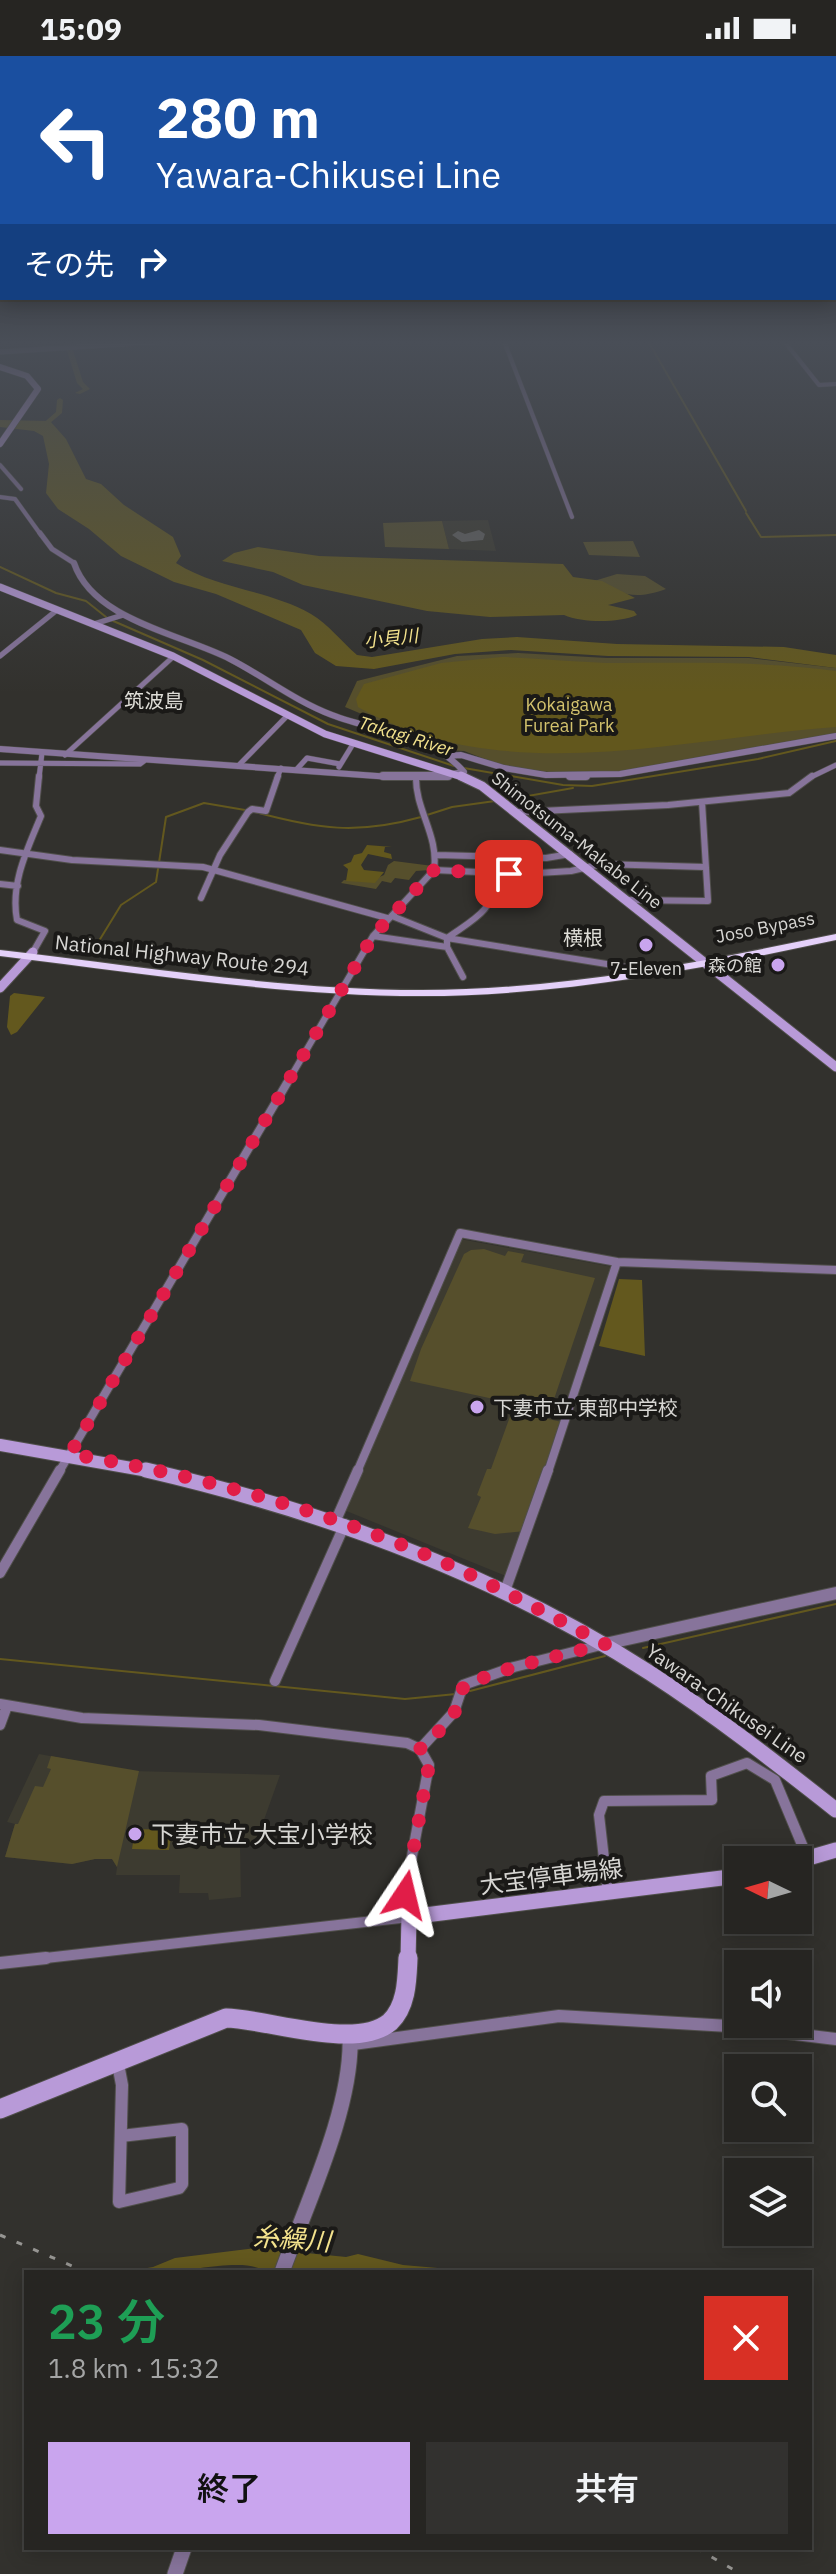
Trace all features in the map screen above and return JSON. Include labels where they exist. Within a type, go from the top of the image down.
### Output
[{"type":"highway","name":"Joso Bypass","points":[[705,961],[836,934]]},
{"type":"highway","name":"Joso Bypass","points":[[789,947],[836,934]]},
{"type":"highway","name":"National Highway Route 294","points":[[344,987],[467,987],[554,982],[789,947]]},
{"type":"highway","name":"National Highway Route 294","points":[[0,950],[424,993],[609,981],[705,961]]},
{"type":"main road","name":"Shimotsuma-Makabe Line","points":[[0,587],[174,656],[287,716],[353,744],[461,770],[519,812],[836,1067]]},
{"type":"main road","points":[[0,988],[31,954]]},
{"type":"main road","name":"Yawara-Chikusei Line","points":[[0,1445],[70,1454],[202,1481],[341,1522],[505,1591],[605,1644],[711,1712],[836,1810]]},
{"type":"main road","points":[[812,1857],[836,1850]]},
{"type":"main road","name":"大宝停車場線","points":[[409,1917],[724,1878]]},
{"type":"main road","points":[[0,2109],[226,2018],[245,2018],[352,2040],[382,2026],[402,2004],[409,1917]]},
{"type":"street","points":[[549,459],[572,517]]},
{"type":"street","points":[[0,465],[21,489]]},
{"type":"street","points":[[0,497],[15,499],[52,549],[74,563],[82,580],[120,616],[228,658],[313,707],[425,744],[446,756],[461,770]]},
{"type":"street","points":[[0,656],[57,610]]},
{"type":"street","points":[[96,623],[120,616]]},
{"type":"street","points":[[65,755],[174,656]]},
{"type":"street","points":[[238,766],[287,716]]},
{"type":"street","points":[[446,756],[463,754],[494,766],[538,773],[600,776],[706,761],[836,736]]},
{"type":"street","points":[[338,768],[353,744]]},
{"type":"street","points":[[0,749],[144,761],[297,769],[338,768],[416,776],[461,770]]},
{"type":"street","points":[[31,954],[45,931],[15,917],[23,852],[41,816],[36,806],[42,753]]},
{"type":"street","points":[[0,763],[140,764],[144,761]]},
{"type":"street","points":[[519,812],[702,802],[794,792],[811,775],[836,765]]},
{"type":"street","points":[[201,898],[212,869],[249,811],[266,811],[281,768]]},
{"type":"street","points":[[0,1573],[373,936],[434,870],[436,855],[429,819],[414,792],[416,776]]},
{"type":"street","points":[[628,900],[706,902],[702,802]]},
{"type":"street","points":[[0,850],[72,860],[212,869],[390,917],[447,938],[625,967],[630,972]]},
{"type":"street","points":[[436,855],[546,858],[570,854]]},
{"type":"street","points":[[434,870],[499,875],[559,872],[601,864],[705,867]]},
{"type":"street","points":[[447,938],[481,914],[494,899],[499,875]]},
{"type":"street","points":[[0,884],[18,886]]},
{"type":"street","points":[[373,936],[447,947]]},
{"type":"street","points":[[447,938],[447,947],[463,977]]},
{"type":"street","points":[[275,1681],[460,1233],[617,1262],[836,1270]]},
{"type":"street","points":[[505,1591],[555,1454],[617,1262]]},
{"type":"street","points":[[420,1749],[453,1715],[463,1700],[463,1685],[514,1667],[605,1644],[836,1593]]},
{"type":"street","points":[[0,1725],[4,1705],[82,1718],[259,1725],[407,1743],[420,1749],[429,1765],[406,1888],[409,1917],[0,1963]]},
{"type":"street","points":[[608,1894],[599,1815],[604,1801],[712,1800],[711,1776],[747,1763],[775,1780],[798,1846]]},
{"type":"street","points":[[283,2270],[346,2083],[352,2040],[559,2016],[729,2026],[836,2039]]},
{"type":"street","points":[[118,2063],[122,2085],[119,2202],[179,2188],[182,2184],[182,2129],[121,2136]]},
{"type":"street","points":[[175,2574],[183,2550]]},
{"type":"shaded area","points":[[48,459],[76,459],[86,479],[101,484],[124,505],[173,537],[181,556],[176,563],[208,579],[278,600],[311,614],[357,655],[372,657],[482,639],[517,637],[617,644],[784,647],[836,655],[836,668],[749,657],[608,656],[511,650],[455,654],[374,669],[336,666],[315,653],[301,630],[216,594],[174,582],[121,556],[89,529],[58,509],[46,493]]},
{"type":"shaded area","points":[[488,520],[496,551],[449,549],[442,521]]},
{"type":"shaded area","points":[[14,993],[45,997],[17,1032],[11,1035],[7,1027],[10,996]]},
{"type":"shaded area","name":"下妻市立 東部中学校","points":[[460,1239],[613,1267],[562,1422],[506,1576],[344,1510]]},
{"type":"shaded area","points":[[619,1279],[642,1280],[645,1356],[599,1346]]},
{"type":"shaded area","name":"下妻市立 大宝小学校","points":[[39,1754],[133,1771],[280,1775],[255,1845],[240,1845],[241,1897],[209,1900],[208,1893],[179,1893],[180,1875],[116,1875],[117,1867],[112,1859],[72,1864],[5,1857],[15,1824],[7,1822]]},
{"type":"shaded area","points":[[135,1829],[172,1830],[169,1850],[132,1849]]},
{"type":"shaded area","points":[[257,2248],[346,2257],[358,2254],[403,2265],[461,2270],[261,2270],[234,2265],[185,2270],[136,2270],[175,2258]]},
{"type":"green space","points":[[442,521],[449,549],[385,547],[383,523]]},
{"type":"green space","points":[[633,541],[640,557],[589,555],[583,542]]},
{"type":"green space","points":[[258,547],[319,556],[563,564],[573,577],[602,581],[635,598],[608,605],[634,611],[637,615],[600,621],[564,615],[490,617],[427,611],[303,585],[273,572],[222,561],[234,553]]},
{"type":"green space","points":[[617,574],[645,576],[666,589],[637,595],[613,590],[594,581]]},
{"type":"green space","name":"Kokaigawa Fureai Park","points":[[518,653],[607,658],[749,658],[836,668],[836,733],[621,772],[549,772],[503,766],[464,751],[447,750],[345,707],[357,681],[457,656]]},
{"type":"green space","name":"Kokaigawa Fureai Park","points":[[502,657],[605,663],[755,664],[836,671],[836,727],[655,747],[532,753],[472,747],[414,732],[358,707],[356,699],[364,684],[441,663]]},
{"type":"green space","points":[[367,845],[392,847],[385,847],[384,852],[391,854],[392,859],[368,854],[361,865],[364,870],[384,872],[375,883],[346,881],[348,869],[343,865],[351,862],[354,855],[362,853]]},
{"type":"green space","points":[[394,861],[433,866],[430,870],[416,871],[409,880],[395,878],[391,883],[382,881],[376,889],[341,883],[344,880],[368,882],[384,875],[388,865]]},
{"type":"green space","points":[[484,1249],[505,1256],[508,1251],[524,1254],[521,1262],[595,1278],[550,1411],[410,1381],[464,1254]]},
{"type":"green space","points":[[512,1411],[562,1422],[525,1531],[495,1534],[468,1528],[481,1497],[477,1495],[487,1469],[491,1469]]},
{"type":"green space","points":[[51,1756],[139,1771],[117,1867],[112,1859],[72,1864],[5,1857],[15,1824],[18,1824],[35,1786],[43,1787],[51,1769],[47,1768]]},
{"type":"waterway","points":[[716,459],[746,511]]},
{"type":"waterway","points":[[746,513],[761,537],[836,535]]},
{"type":"waterway","name":"Takagi River","points":[[0,567],[56,593],[86,601],[106,617]]},
{"type":"waterway","name":"Takagi River","points":[[111,620],[203,660],[328,724],[454,766]]},
{"type":"waterway","name":"Takagi River","points":[[464,768],[563,785],[592,786],[758,759],[836,741]]},
{"type":"waterway","points":[[505,800],[573,788]]},
{"type":"waterway","points":[[427,815],[452,807],[495,801]]},
{"type":"waterway","points":[[94,949],[121,905],[156,882],[166,817],[204,803],[245,810]]},
{"type":"waterway","points":[[255,812],[338,828],[377,826],[421,817]]},
{"type":"waterway","points":[[643,1648],[836,1604]]},
{"type":"waterway","points":[[470,1691],[605,1656]]},
{"type":"waterway","points":[[0,1659],[405,1699],[456,1694]]},
{"type":"taxiway","points":[[458,535],[462,538],[479,537],[479,534]]},
{"type":"railway","points":[[0,2235],[81,2270]]},
{"type":"railway","points":[[699,2550],[741,2574]]},
{"type":"place","name":"7-Eleven","points":[[646,945]]},
{"type":"place","name":"森の館","points":[[778,965]]},
{"type":"place","name":"下妻市立 東部中学校","points":[[477,1407]]},
{"type":"place","name":"下妻市立 大宝小学校","points":[[135,1834]]},
{"type":"district","name":"筑波島","points":[[154,700]]},
{"type":"district","name":"横根","points":[[583,937]]},
{"type":"route","points":[[405,1895],[429,1765],[420,1749],[453,1715],[463,1700],[463,1685],[514,1667],[605,1644],[505,1591],[336,1520],[202,1481],[70,1454],[373,936],[434,870],[509,874]]},
{"type":"water label","name":"小貝川","points":[[391,638]]},
{"type":"water label","name":"糸繰川","points":[[292,2238]]}]
